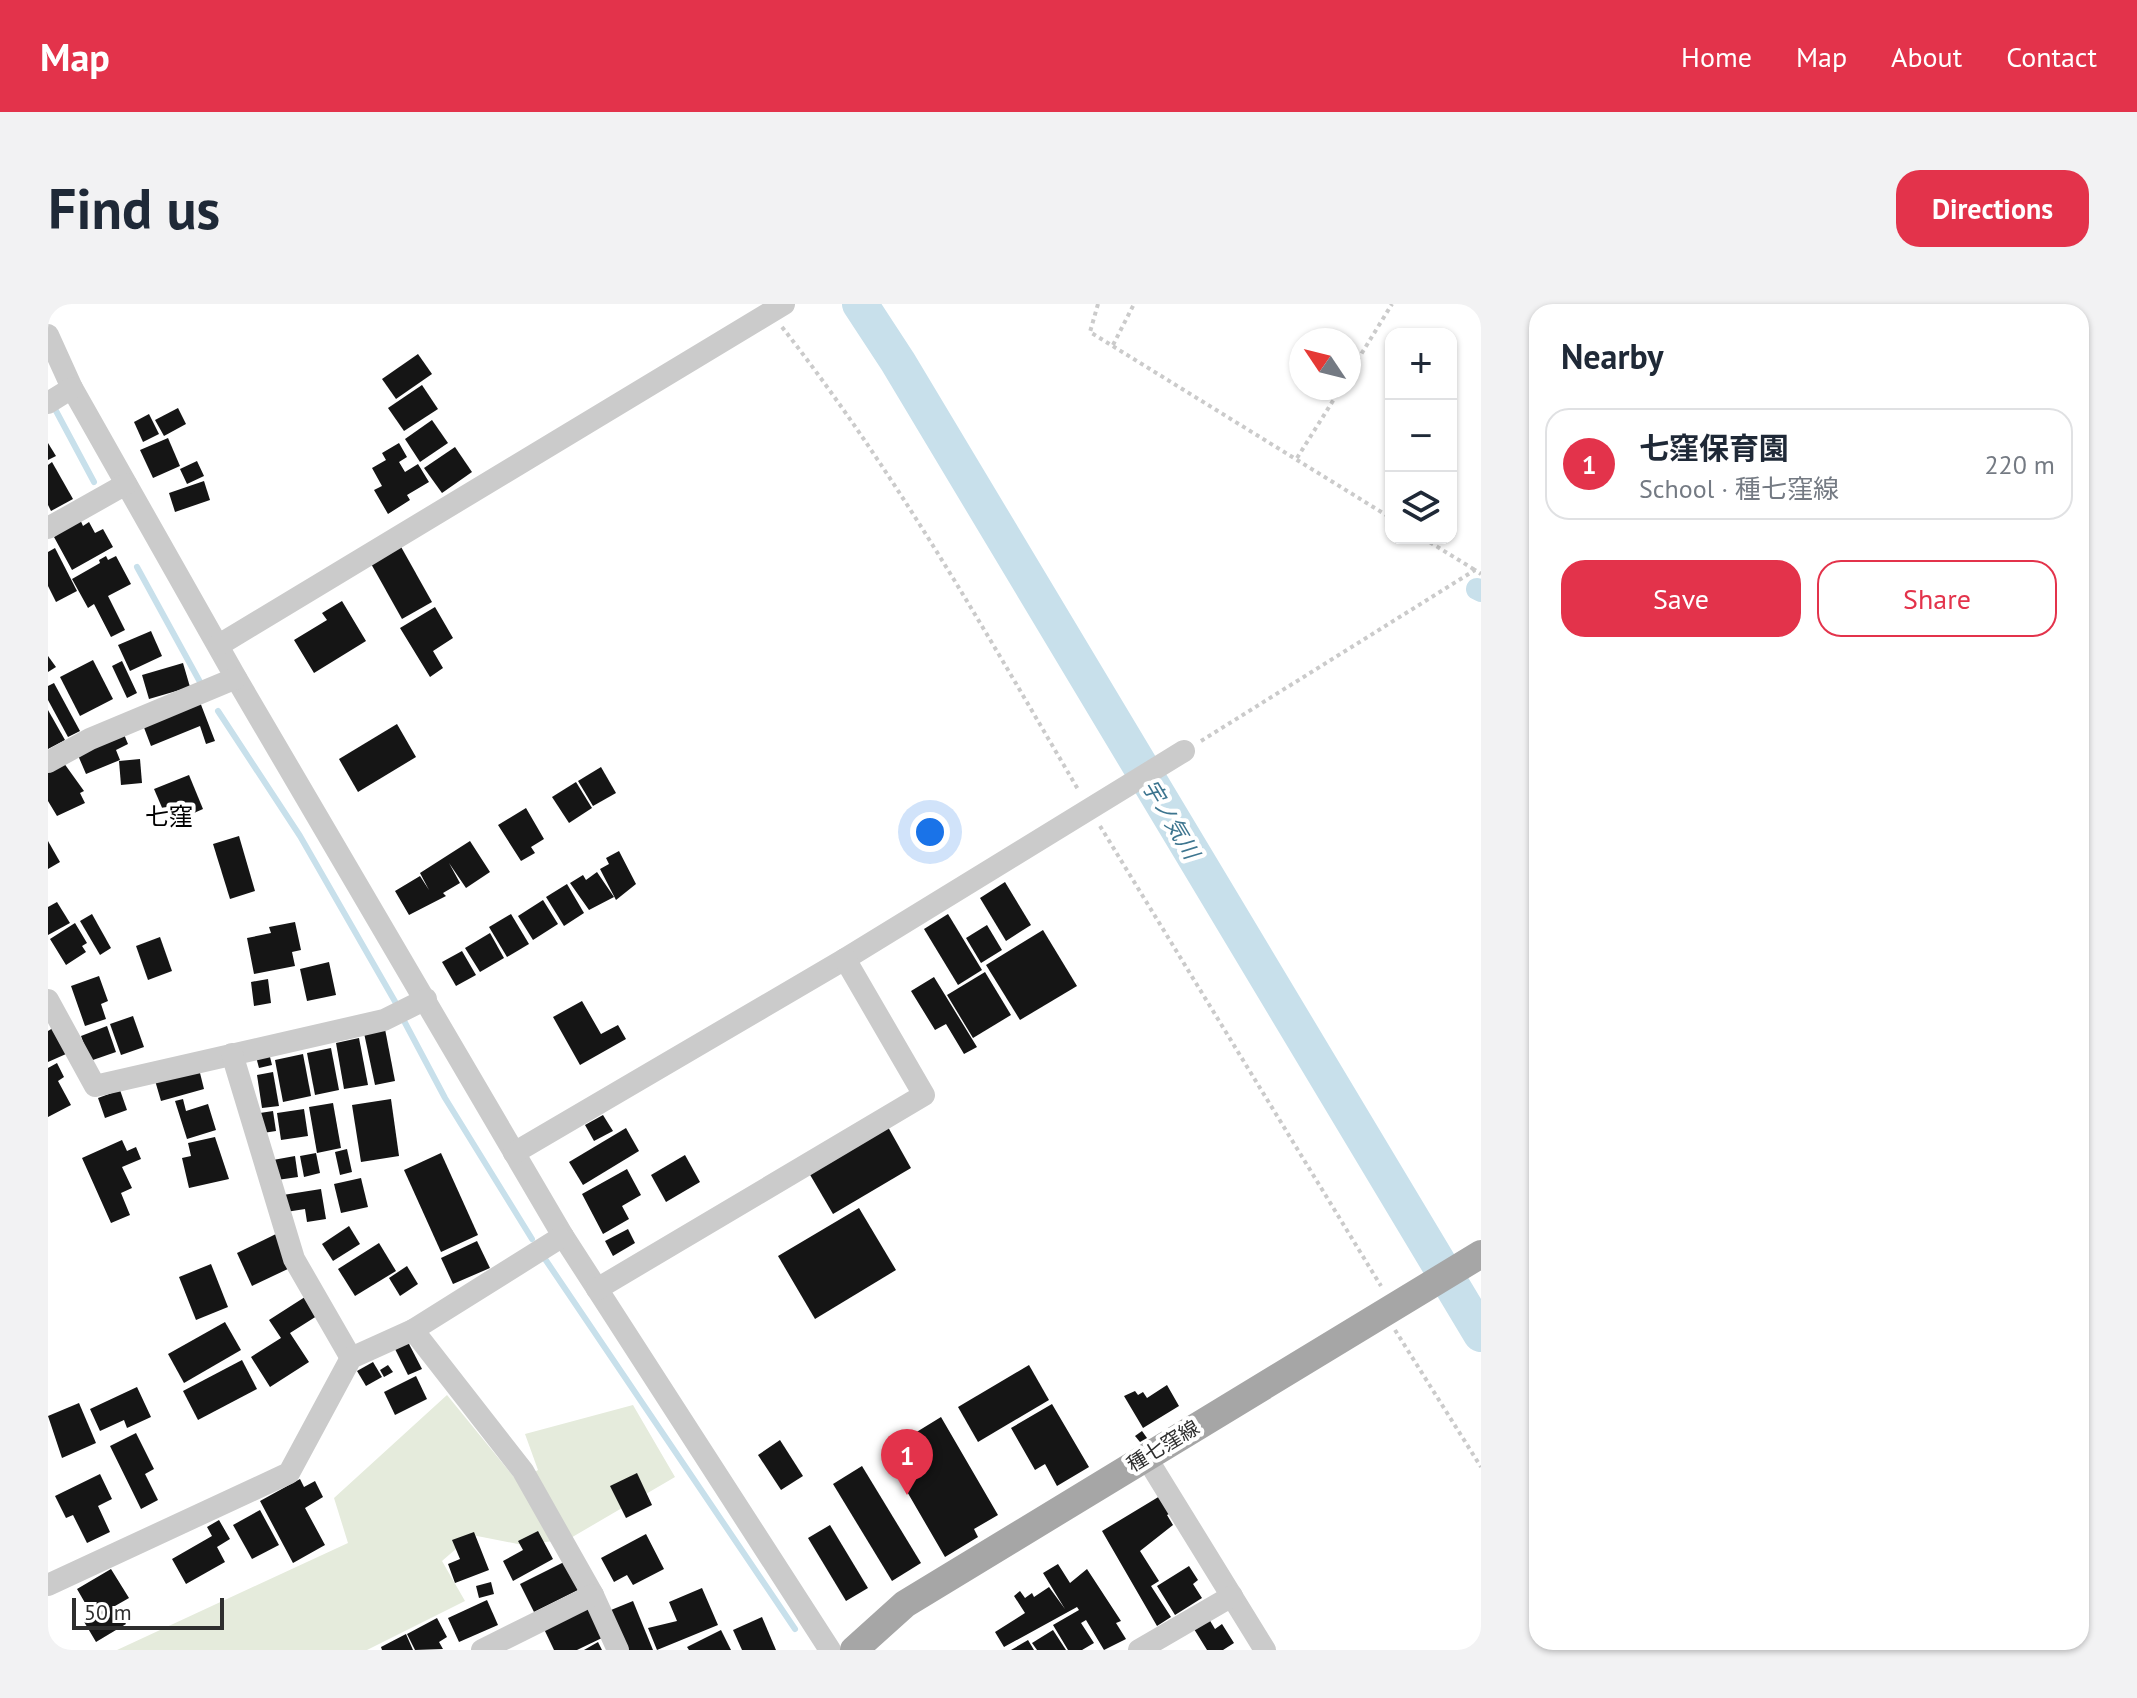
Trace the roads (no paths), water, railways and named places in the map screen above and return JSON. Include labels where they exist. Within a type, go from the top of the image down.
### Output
[{"type":"main road","name":"種七窪線","points":[[854,1650],[905,1604],[1481,1254]]},
{"type":"street","points":[[219,645],[774,307]]},
{"type":"street","points":[[48,335],[72,388],[236,678],[563,1236],[830,1650]]},
{"type":"street","points":[[48,403],[72,388]]},
{"type":"street","points":[[48,528],[126,484]]},
{"type":"street","points":[[48,762],[90,739],[236,678]]},
{"type":"street","points":[[514,1153],[845,959],[1184,751]]},
{"type":"street","points":[[597,1289],[924,1095],[845,959]]},
{"type":"street","points":[[48,1000],[95,1086],[384,1020],[426,999]]},
{"type":"street","points":[[232,1054],[294,1259],[351,1358]]},
{"type":"street","points":[[48,1585],[289,1473],[351,1358],[413,1330],[563,1236]]},
{"type":"street","points":[[413,1330],[523,1471],[593,1595],[618,1650]]},
{"type":"street","points":[[1146,1457],[1265,1650]]},
{"type":"street","points":[[482,1650],[593,1595]]},
{"type":"street","points":[[1139,1650],[1232,1596]]},
{"type":"waterway","name":"宇ノ気川","points":[[860,304],[898,362],[1481,1334]]},
{"type":"waterway","points":[[55,409],[94,482]]},
{"type":"waterway","points":[[137,567],[200,682]]},
{"type":"waterway","points":[[1477,589],[1481,591]]},
{"type":"waterway","points":[[218,711],[300,836],[397,1005]]},
{"type":"waterway","points":[[403,1019],[445,1098],[532,1239]]},
{"type":"waterway","points":[[545,1259],[795,1629]]},
{"type":"place","name":"七窪保育園","points":[[907,1495]]},
{"type":"district","name":"七窪","points":[[169,816]]}]
